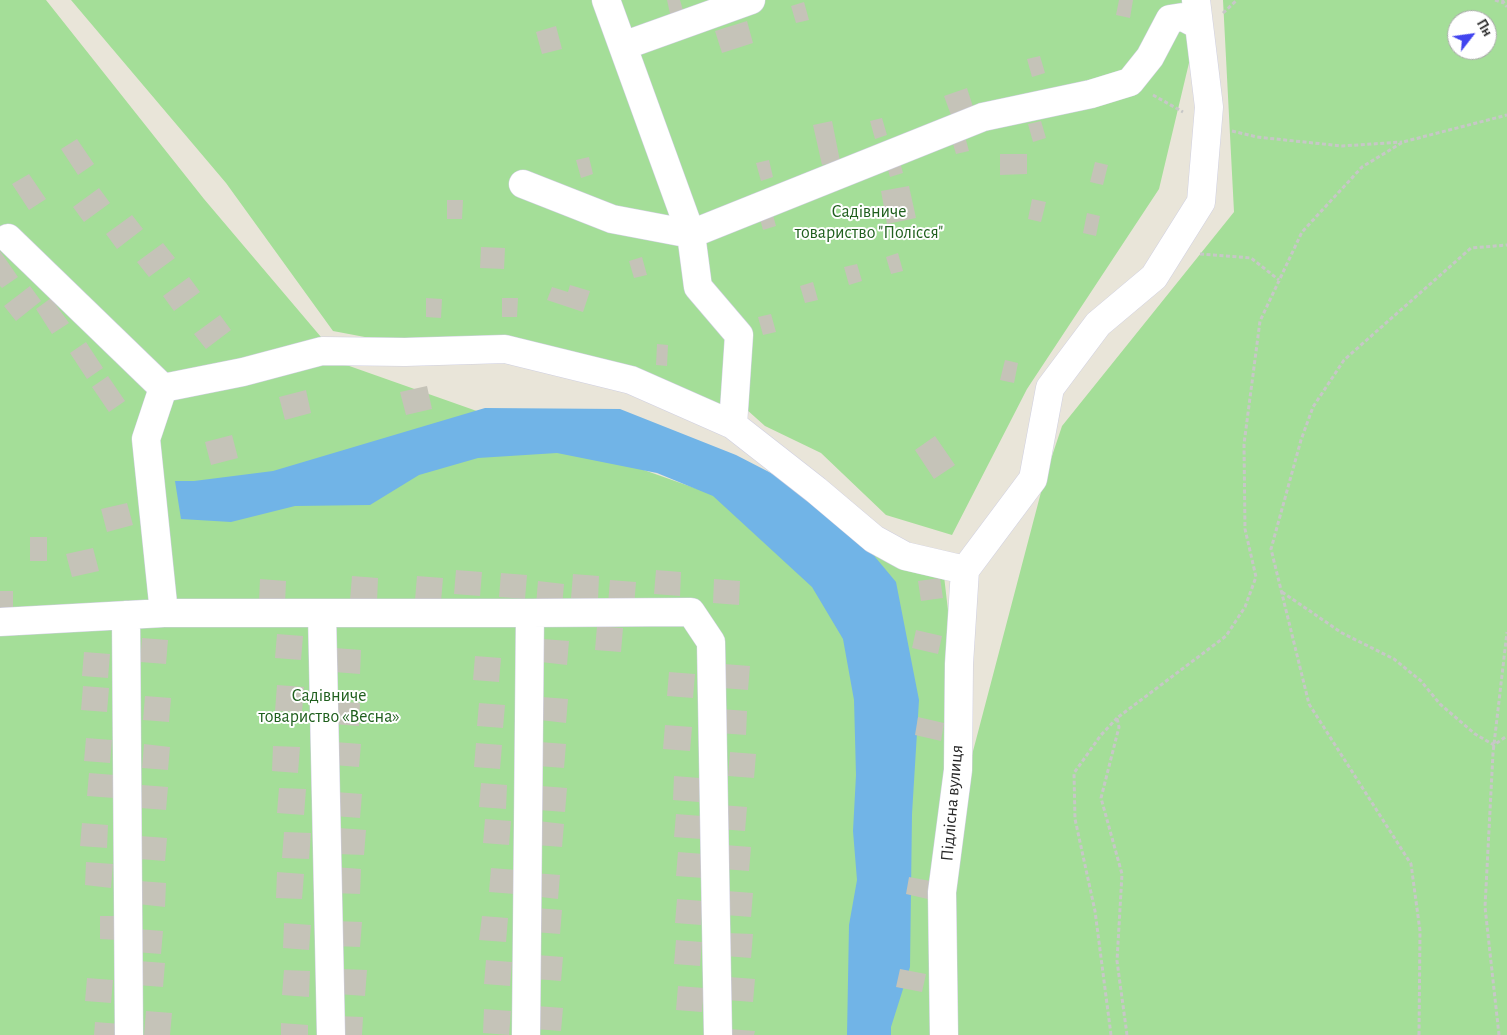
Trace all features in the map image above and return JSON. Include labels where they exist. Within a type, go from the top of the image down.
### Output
[{"type":"street","points":[[606,0],[691,234],[698,287],[738,335],[733,425]]},
{"type":"street","points":[[623,46],[752,0]]},
{"type":"street","points":[[163,388],[243,372],[322,351],[505,350],[631,380],[733,425],[816,490],[874,539],[905,556],[965,570],[1033,479],[1050,388],[1098,324],[1154,277],[1201,202],[1209,107],[1197,12],[1170,19],[1150,57],[1130,82],[1090,94],[983,117],[691,234],[612,219],[523,184]]},
{"type":"street","points":[[8,238],[163,388]]},
{"type":"street","points":[[163,388],[146,439],[164,613]]},
{"type":"street","name":"Підлісна вулиця","points":[[944,1035],[942,892],[958,770],[959,664],[965,570]]},
{"type":"street","points":[[526,1035],[530,612]]},
{"type":"street","points":[[0,622],[164,613],[691,612],[711,642],[718,1035]]},
{"type":"street","points":[[322,613],[331,1035]]},
{"type":"street","points":[[126,615],[129,1035]]},
{"type":"path","points":[[1495,0],[1503,2],[1507,7]]},
{"type":"path","points":[[1130,82],[1207,125],[1257,137],[1342,146],[1403,142],[1507,115]]},
{"type":"path","points":[[1111,1035],[1095,911],[1074,819],[1074,773],[1101,735],[1117,718],[1226,636],[1245,607],[1256,578],[1245,529],[1244,444],[1260,321],[1302,232],[1362,167],[1403,142]]},
{"type":"path","points":[[1419,1035],[1420,931],[1411,864],[1309,704],[1271,549],[1301,440],[1313,407],[1344,360],[1471,248],[1507,245]]},
{"type":"path","points":[[1165,260],[1199,254],[1251,258],[1279,280]]},
{"type":"path","points":[[1281,592],[1342,633],[1394,660],[1421,682],[1440,704],[1468,728],[1494,745]]},
{"type":"path","points":[[1499,1035],[1485,907],[1494,745],[1507,632]]},
{"type":"path","points":[[1117,718],[1119,727],[1101,798],[1122,874],[1117,961],[1127,1035]]},
{"type":"path","points":[[1494,745],[1507,736]]},
{"type":"green space","name":"Садівниче товариство «Весна»","points":[[0,0],[46,0],[204,199],[321,337],[338,362],[944,576],[967,774],[1045,477],[1062,426],[1234,212],[1223,0],[1507,0],[1507,1035],[0,1035]]},
{"type":"green space","name":"Садівниче товариство \"Полісся\"","points":[[71,0],[1193,0],[1198,25],[1159,189],[1027,389],[952,535],[886,515],[821,453],[765,426],[746,409],[333,331],[226,183]]},
{"type":"water","points":[[485,408],[620,409],[736,455],[831,504],[896,582],[919,700],[912,814],[910,967],[891,1027],[891,1035],[847,1035],[849,925],[857,880],[853,831],[856,775],[854,700],[843,639],[812,587],[713,496],[657,473],[557,453],[478,458],[419,475],[370,505],[295,506],[231,522],[181,519],[175,481],[194,481],[273,471]]},
{"type":"building","points":[[667,0],[680,0],[684,14],[671,18]]},
{"type":"building","points":[[1119,0],[1133,0],[1130,18],[1116,15]]},
{"type":"building","points":[[804,2],[809,20],[796,23],[791,6]]},
{"type":"building","points":[[747,21],[753,43],[722,53],[715,31]]},
{"type":"building","points":[[556,26],[562,49],[542,54],[536,32]]},
{"type":"building","points":[[1040,56],[1045,73],[1032,77],[1027,59]]},
{"type":"building","points":[[967,88],[974,110],[952,118],[944,96]]},
{"type":"building","points":[[882,118],[887,135],[875,139],[870,121]]},
{"type":"building","points":[[832,121],[840,161],[822,165],[813,125]]},
{"type":"building","points":[[1041,121],[1046,138],[1033,142],[1028,124]]},
{"type":"building","points":[[964,133],[969,151],[956,154],[951,137]]},
{"type":"building","points":[[77,139],[94,164],[78,175],[61,149]]},
{"type":"building","points":[[1000,154],[1027,154],[1027,174],[1000,175]]},
{"type":"building","points":[[898,155],[903,173],[890,177],[885,159]]},
{"type":"building","points":[[589,157],[593,174],[581,178],[576,160]]},
{"type":"building","points":[[769,160],[773,177],[761,181],[756,163]]},
{"type":"building","points":[[1095,162],[1108,165],[1103,185],[1090,182]]},
{"type":"building","points":[[29,174],[46,199],[29,210],[12,184]]},
{"type":"building","points":[[909,186],[916,218],[887,224],[881,191]]},
{"type":"building","points":[[99,188],[110,203],[84,222],[73,207]]},
{"type":"building","points":[[1032,199],[1046,202],[1041,222],[1028,219]]},
{"type":"building","points":[[447,200],[463,200],[462,219],[447,219]]},
{"type":"building","points":[[771,208],[776,226],[763,230],[758,212]]},
{"type":"building","points":[[1087,213],[1100,216],[1096,236],[1083,233]]},
{"type":"building","points":[[132,215],[143,229],[117,249],[106,234]]},
{"type":"building","points":[[163,243],[175,258],[149,277],[137,262]]},
{"type":"building","points":[[481,247],[505,248],[504,269],[480,268]]},
{"type":"building","points":[[0,251],[18,277],[2,288],[0,286]]},
{"type":"building","points":[[898,253],[903,271],[891,274],[886,257]]},
{"type":"building","points":[[642,257],[647,275],[634,278],[629,261]]},
{"type":"building","points":[[857,264],[862,281],[849,285],[844,267]]},
{"type":"building","points":[[189,277],[200,292],[174,311],[163,296]]},
{"type":"building","points":[[813,282],[818,300],[805,303],[800,286]]},
{"type":"building","points":[[570,285],[590,291],[583,312],[547,300],[552,287],[568,292]]},
{"type":"building","points":[[30,286],[41,301],[16,321],[4,306]]},
{"type":"building","points":[[51,298],[69,323],[52,334],[36,309]]},
{"type":"building","points":[[426,298],[442,299],[441,318],[426,317]]},
{"type":"building","points":[[502,298],[518,298],[517,317],[502,317]]},
{"type":"building","points":[[771,314],[776,332],[763,335],[758,317]]},
{"type":"building","points":[[220,315],[231,330],[206,349],[194,334]]},
{"type":"building","points":[[86,342],[103,368],[87,379],[70,353]]},
{"type":"building","points":[[657,344],[668,345],[667,366],[656,365]]},
{"type":"building","points":[[1005,360],[1018,363],[1014,383],[1000,380]]},
{"type":"building","points":[[108,376],[125,401],[109,412],[92,387]]},
{"type":"building","points":[[427,386],[432,409],[406,415],[400,392]]},
{"type":"building","points":[[306,390],[311,413],[285,420],[279,397]]},
{"type":"building","points":[[232,435],[238,458],[211,465],[205,442]]},
{"type":"building","points":[[935,436],[955,465],[934,479],[915,450]]},
{"type":"building","points":[[127,503],[133,525],[107,532],[101,509]]},
{"type":"building","points":[[30,537],[47,537],[47,561],[30,561]]},
{"type":"building","points":[[93,548],[99,571],[72,577],[66,554]]},
{"type":"building","points":[[456,570],[482,572],[480,596],[454,594]]},
{"type":"building","points":[[656,570],[681,572],[680,596],[654,594]]},
{"type":"building","points":[[501,573],[527,575],[525,599],[499,597]]},
{"type":"building","points":[[573,574],[599,576],[598,600],[571,598]]},
{"type":"building","points":[[352,576],[378,578],[377,602],[350,600]]},
{"type":"building","points":[[417,576],[443,578],[441,602],[415,600]]},
{"type":"building","points":[[940,578],[943,598],[921,601],[918,581]]},
{"type":"building","points":[[260,579],[286,581],[285,604],[259,602]]},
{"type":"building","points":[[714,579],[740,581],[739,605],[713,603]]},
{"type":"building","points":[[610,580],[636,582],[634,606],[608,604]]},
{"type":"building","points":[[538,581],[564,584],[562,607],[536,605]]},
{"type":"building","points":[[0,591],[13,591],[13,614],[0,614]]},
{"type":"building","points":[[597,626],[623,628],[621,652],[595,650]]},
{"type":"building","points":[[916,630],[942,636],[938,654],[912,648]]},
{"type":"building","points":[[277,634],[303,636],[301,660],[275,658]]},
{"type":"building","points":[[142,638],[168,640],[166,664],[140,662]]},
{"type":"building","points":[[543,639],[569,641],[567,665],[541,662]]},
{"type":"building","points":[[335,648],[361,650],[360,674],[334,672]]},
{"type":"building","points":[[84,652],[110,654],[108,678],[82,676]]},
{"type":"building","points":[[475,656],[501,658],[499,682],[473,680]]},
{"type":"building","points":[[724,664],[750,666],[748,690],[722,688]]},
{"type":"building","points":[[669,672],[695,674],[693,698],[667,696]]},
{"type":"building","points":[[277,685],[304,687],[302,712],[275,711]]},
{"type":"building","points":[[83,686],[109,688],[107,712],[81,710]]},
{"type":"building","points":[[145,696],[171,698],[169,722],[143,720]]},
{"type":"building","points":[[542,697],[568,699],[566,723],[540,720]]},
{"type":"building","points":[[334,701],[360,703],[359,726],[333,724]]},
{"type":"building","points":[[479,703],[505,705],[503,728],[477,726]]},
{"type":"building","points":[[721,709],[747,711],[746,735],[719,733]]},
{"type":"building","points":[[918,717],[944,723],[941,741],[915,735]]},
{"type":"building","points":[[665,725],[692,727],[690,751],[663,749]]},
{"type":"building","points":[[86,738],[112,740],[110,763],[84,761]]},
{"type":"building","points":[[335,742],[361,744],[359,767],[333,765]]},
{"type":"building","points":[[540,742],[566,744],[564,768],[538,766]]},
{"type":"building","points":[[476,743],[502,745],[500,769],[474,767]]},
{"type":"building","points":[[144,744],[170,747],[168,770],[142,768]]},
{"type":"building","points":[[273,746],[300,747],[298,773],[272,771]]},
{"type":"building","points":[[730,752],[756,754],[754,778],[728,776]]},
{"type":"building","points":[[89,773],[115,775],[114,798],[87,796]]},
{"type":"building","points":[[674,776],[700,778],[699,802],[673,800]]},
{"type":"building","points":[[481,783],[507,785],[506,809],[479,807]]},
{"type":"building","points":[[142,785],[168,787],[166,810],[140,808]]},
{"type":"building","points":[[541,786],[567,788],[565,812],[539,810]]},
{"type":"building","points":[[279,788],[306,789],[304,815],[277,813]]},
{"type":"building","points":[[336,792],[362,794],[360,818],[334,816]]},
{"type":"building","points":[[721,805],[747,807],[745,831],[719,829]]},
{"type":"building","points":[[676,814],[702,816],[701,839],[674,837]]},
{"type":"building","points":[[485,819],[511,821],[509,845],[483,843]]},
{"type":"building","points":[[538,821],[564,824],[562,847],[536,845]]},
{"type":"building","points":[[82,823],[108,825],[107,848],[80,846]]},
{"type":"building","points":[[339,828],[366,830],[364,855],[337,854]]},
{"type":"building","points":[[284,832],[311,833],[309,859],[282,858]]},
{"type":"building","points":[[140,836],[167,838],[165,861],[139,859]]},
{"type":"building","points":[[725,845],[751,847],[749,871],[723,869]]},
{"type":"building","points":[[678,852],[704,854],[703,878],[676,876]]},
{"type":"building","points":[[86,862],[113,864],[111,888],[85,885]]},
{"type":"building","points":[[335,867],[361,869],[360,894],[333,893]]},
{"type":"building","points":[[491,868],[517,870],[515,894],[489,892]]},
{"type":"building","points":[[277,872],[304,874],[302,899],[276,898]]},
{"type":"building","points":[[534,873],[560,875],[558,899],[532,896]]},
{"type":"building","points":[[909,877],[936,882],[932,900],[906,894]]},
{"type":"building","points":[[140,881],[166,883],[165,907],[138,904]]},
{"type":"building","points":[[727,891],[753,893],[751,917],[725,915]]},
{"type":"building","points":[[677,899],[703,901],[701,925],[675,923]]},
{"type":"building","points":[[536,908],[562,910],[560,934],[534,932]]},
{"type":"building","points":[[100,916],[117,916],[117,940],[100,939]]},
{"type":"building","points":[[482,916],[508,918],[506,942],[479,940]]},
{"type":"building","points":[[335,921],[362,922],[360,947],[334,946]]},
{"type":"building","points":[[284,923],[311,925],[309,950],[283,948]]},
{"type":"building","points":[[137,929],[163,931],[161,954],[135,952]]},
{"type":"building","points":[[727,933],[753,934],[751,958],[725,956]]},
{"type":"building","points":[[676,940],[702,942],[700,966],[674,964]]},
{"type":"building","points":[[537,955],[563,957],[561,981],[535,979]]},
{"type":"building","points":[[486,960],[512,962],[510,986],[484,984]]},
{"type":"building","points":[[139,961],[165,963],[163,987],[137,985]]},
{"type":"building","points":[[340,969],[367,970],[365,996],[338,994]]},
{"type":"building","points":[[900,969],[926,974],[922,992],[896,987]]},
{"type":"building","points":[[284,970],[310,971],[309,997],[282,995]]},
{"type":"building","points":[[729,977],[755,979],[753,1002],[727,1000]]},
{"type":"building","points":[[87,978],[113,980],[111,1003],[85,1001]]},
{"type":"building","points":[[678,986],[704,988],[702,1012],[676,1010]]},
{"type":"building","points":[[537,1006],[563,1008],[561,1031],[535,1029]]},
{"type":"building","points":[[484,1009],[511,1011],[509,1035],[483,1033]]},
{"type":"building","points":[[146,1011],[172,1013],[170,1035],[144,1035]]},
{"type":"building","points":[[337,1016],[363,1017],[362,1035],[336,1035]]},
{"type":"building","points":[[95,1022],[121,1024],[120,1035],[94,1035]]},
{"type":"building","points":[[281,1023],[308,1025],[308,1035],[281,1035]]},
{"type":"building","points":[[729,1029],[755,1031],[754,1035],[728,1035]]}]
